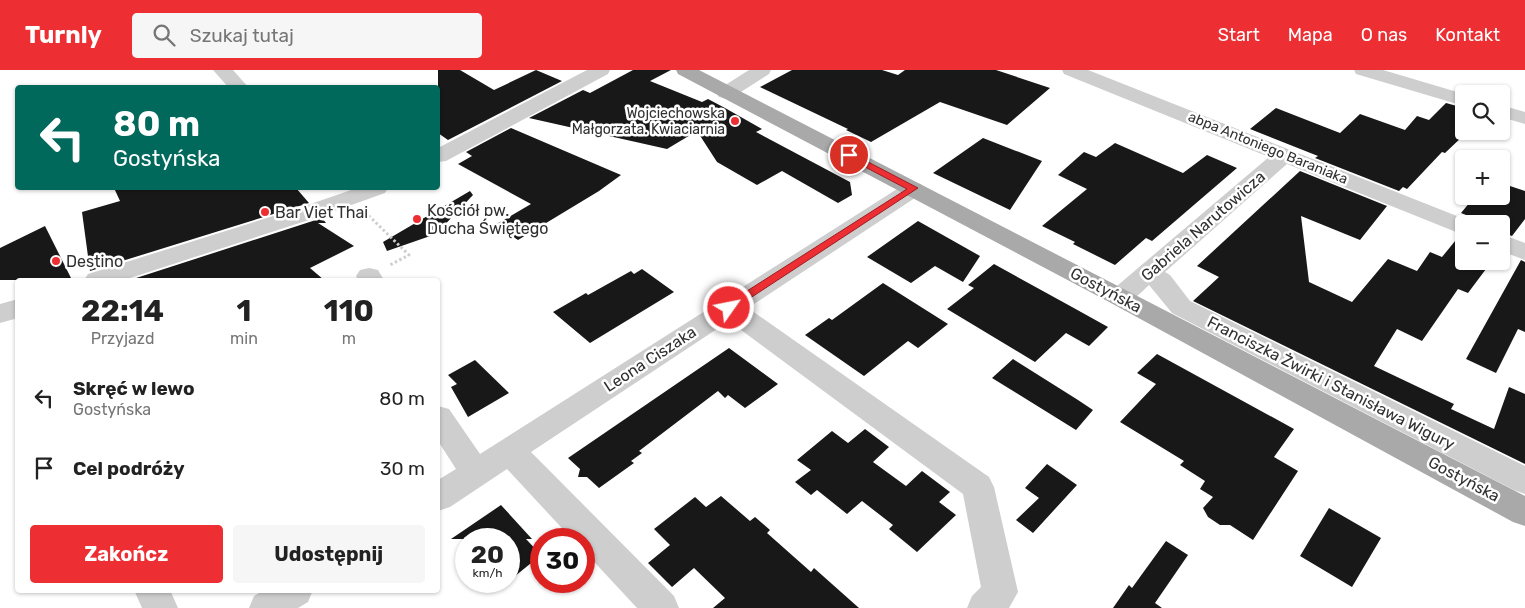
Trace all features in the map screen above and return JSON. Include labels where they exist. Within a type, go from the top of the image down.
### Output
[{"type":"main road","name":"Gostyńska","points":[[685,70],[726,93],[769,112],[1525,512]]},
{"type":"street","points":[[222,70],[237,85]]},
{"type":"street","points":[[440,155],[601,70]]},
{"type":"street","points":[[726,93],[762,70]]},
{"type":"street","name":"abpa Antoniego Baraniaka","points":[[1071,70],[1455,223]]},
{"type":"street","points":[[1363,70],[1455,97]]},
{"type":"street","points":[[1510,114],[1525,118]]},
{"type":"street","name":"Gabriela Narutowicza","points":[[1120,297],[1285,154]]},
{"type":"street","name":"Leona Ciszaka","points":[[440,496],[913,188]]},
{"type":"street","points":[[103,278],[359,195]]},
{"type":"street","points":[[1510,246],[1525,252]]},
{"type":"street","name":"Franciszka Żwirki i Stanisława Wigury","points":[[1147,274],[1161,281],[1181,308],[1525,481]]},
{"type":"street","points":[[729,308],[978,487],[993,600]]},
{"type":"street","points":[[0,314],[15,309]]},
{"type":"street","points":[[440,420],[475,472]]},
{"type":"street","points":[[509,450],[661,608]]},
{"type":"street","points":[[153,593],[160,608]]},
{"type":"street","points":[[267,608],[290,593]]},
{"type":"path","points":[[359,195],[410,255],[370,278]]},
{"type":"building","points":[[438,70],[460,70],[494,90],[536,70],[562,81],[448,140],[440,134],[440,85],[438,85]]},
{"type":"building","points":[[633,70],[671,70],[650,81],[702,102],[708,99],[725,108],[762,129],[756,132],[850,182],[852,195],[838,203],[782,171],[757,185],[717,162],[697,131],[667,149],[529,118],[583,90],[590,93]]},
{"type":"building","points":[[792,70],[882,70],[898,75],[905,70],[996,70],[1050,88],[1007,125],[940,102],[871,142],[760,87]]},
{"type":"building","points":[[1446,103],[1455,106],[1455,140],[1459,140],[1445,153],[1442,152],[1407,189],[1403,187],[1399,191],[1315,158],[1318,156],[1250,129],[1276,108],[1340,133],[1360,114],[1405,130],[1417,116],[1429,120]]},
{"type":"building","points":[[511,128],[621,175],[599,191],[518,240],[495,225],[531,204],[458,164],[472,156],[466,152]]},
{"type":"building","points":[[983,138],[1042,161],[1010,210],[933,173]]},
{"type":"building","points":[[1115,143],[1183,173],[1207,155],[1237,168],[1152,241],[1146,238],[1115,265],[1042,226],[1087,189],[1058,175],[1084,152],[1096,157]]},
{"type":"building","points":[[1300,171],[1387,206],[1360,240],[1301,216],[1309,282],[1352,302],[1388,259],[1417,271],[1430,252],[1442,257],[1455,241],[1455,270],[1485,270],[1468,293],[1458,289],[1422,341],[1397,329],[1374,366],[1454,404],[1451,409],[1494,429],[1509,387],[1525,394],[1525,464],[1193,301],[1219,277],[1197,266]]},
{"type":"building","points":[[1510,186],[1525,191],[1525,219],[1512,236],[1510,235],[1510,215],[1466,215],[1461,213],[1468,205],[1510,205]]},
{"type":"building","points":[[115,190],[298,190],[309,203],[90,271],[82,212],[120,201]]},
{"type":"building","points":[[470,191],[473,195],[436,234],[387,251],[383,242]]},
{"type":"building","points":[[322,218],[326,223],[318,223],[354,246],[310,268],[322,278],[136,278]]},
{"type":"building","points":[[918,221],[980,256],[963,282],[935,266],[911,283],[867,257]]},
{"type":"building","points":[[45,226],[71,278],[15,278],[15,280],[0,280],[0,248]]},
{"type":"building","points":[[1521,260],[1525,262],[1525,332],[1518,329],[1496,373],[1466,359]]},
{"type":"building","points":[[994,264],[1108,327],[1089,346],[1066,333],[1035,362],[947,309],[974,288],[968,285]]},
{"type":"building","points":[[642,269],[674,292],[590,343],[553,312],[631,271],[634,274]]},
{"type":"building","points":[[883,283],[948,324],[918,348],[908,341],[864,376],[805,335],[829,318],[832,320]]},
{"type":"building","points":[[729,348],[778,384],[745,408],[728,395],[725,398],[718,391],[639,451],[642,453],[631,461],[634,463],[599,488],[587,477],[578,477],[580,469],[568,458]]},
{"type":"building","points":[[1157,354],[1294,429],[1274,457],[1298,471],[1253,540],[1230,525],[1220,525],[1208,517],[1203,508],[1213,497],[1200,489],[1205,481],[1180,465],[1184,461],[1120,422],[1156,384],[1137,373]]},
{"type":"building","points":[[1013,359],[1093,410],[1076,430],[992,378]]},
{"type":"building","points":[[475,360],[509,393],[468,417],[451,387],[457,384],[448,375]]},
{"type":"building","points":[[865,429],[889,447],[873,462],[906,486],[922,471],[950,492],[939,502],[956,515],[917,552],[889,529],[893,525],[862,501],[847,514],[817,490],[811,495],[795,482],[811,470],[797,460],[832,431],[848,443]]},
{"type":"building","points":[[1047,464],[1077,485],[1033,533],[1016,520],[1039,498],[1025,488]]},
{"type":"building","points":[[721,496],[750,521],[755,517],[770,530],[767,533],[811,572],[814,568],[859,608],[713,608],[725,598],[694,568],[672,587],[648,563],[670,545],[654,529],[695,497],[706,507]]},
{"type":"building","points":[[501,505],[530,537],[530,539],[526,539],[530,543],[530,564],[520,572],[520,528],[467,528]]},
{"type":"building","points":[[1329,508],[1381,538],[1352,587],[1300,556]]},
{"type":"building","points":[[1166,541],[1188,555],[1155,603],[1162,608],[1113,608],[1129,585],[1132,588]]},
{"type":"place","name":"Wojciechowska Małgorzata. Kwiaciarnia","points":[[735,121]]},
{"type":"place","name":"Bar Viet Thai","points":[[265,212]]},
{"type":"place","name":"Kościół pw. Ducha Świętego","points":[[417,219]]},
{"type":"place","name":"Destino","points":[[56,261]]},
{"type":"route","points":[[729,308],[913,188],[849,155]]}]
